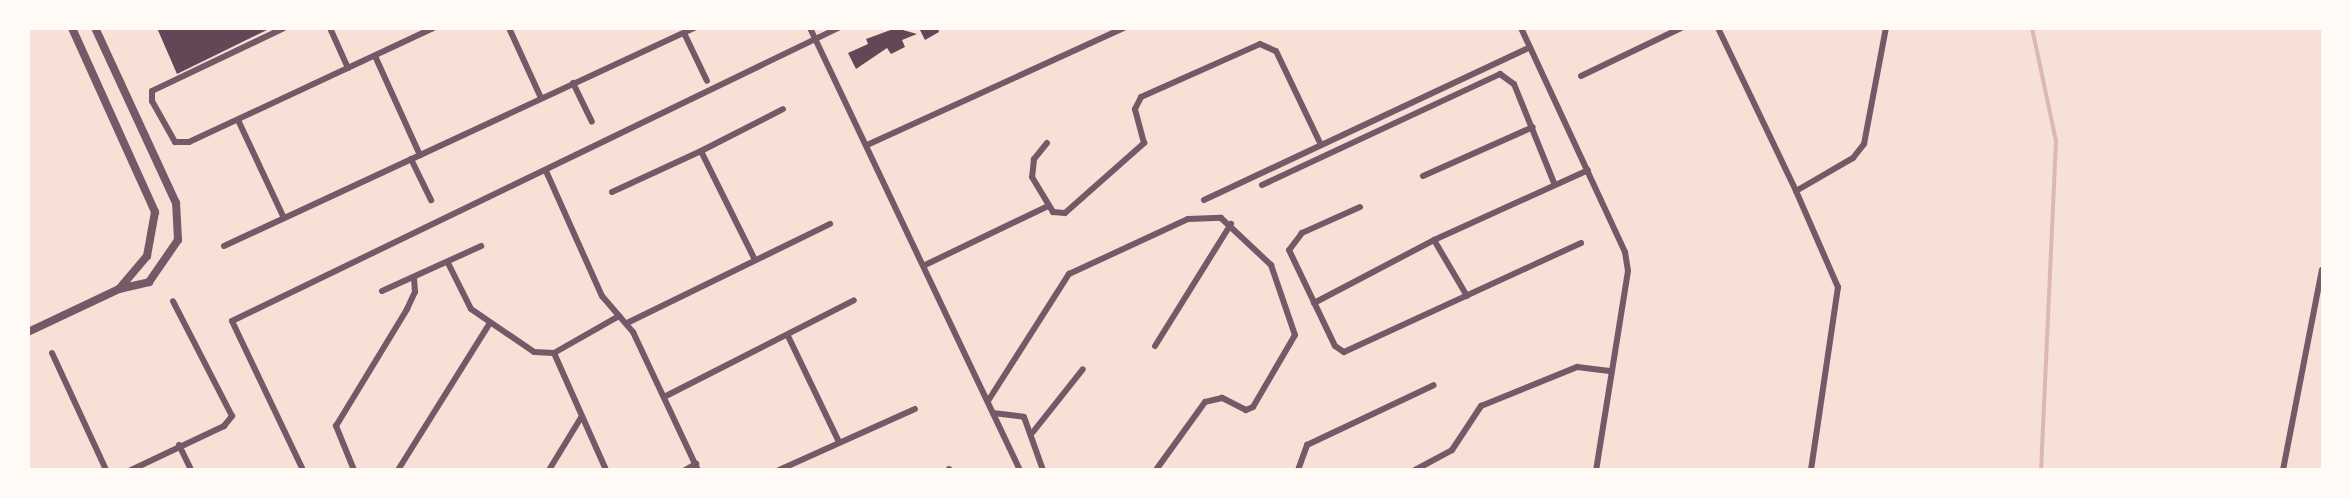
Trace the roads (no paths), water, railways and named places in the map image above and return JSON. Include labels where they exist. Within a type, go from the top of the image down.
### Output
[{"type":"street","points":[[74,28],[155,212],[147,256],[119,289]]},
{"type":"street","points":[[28,332],[119,289],[149,282],[158,274],[175,249],[179,225],[162,168],[95,28]]},
{"type":"street","points":[[284,28],[151,94],[180,144],[238,120],[433,28]]},
{"type":"street","points":[[330,28],[348,68]]},
{"type":"street","points":[[509,28],[541,98]]},
{"type":"street","points":[[674,28],[677,37]]},
{"type":"street","points":[[224,246],[694,28]]},
{"type":"street","points":[[810,28],[925,265],[1020,470]]},
{"type":"street","points":[[303,470],[232,321],[817,42],[838,28]]},
{"type":"street","points":[[867,145],[1124,28]]},
{"type":"street","points":[[1521,28],[1588,170],[1628,271],[1596,470]]},
{"type":"street","points":[[1581,76],[1682,28]]},
{"type":"street","points":[[1718,28],[1796,191],[1838,287],[1811,470]]},
{"type":"street","points":[[1796,191],[1853,158],[1864,144],[1886,28]]},
{"type":"street","points":[[684,33],[707,81]]},
{"type":"street","points":[[1047,143],[1031,170],[1048,206],[1057,213],[1069,210],[1141,147],[1145,136],[1135,109],[1141,97],[1251,45],[1276,51],[1320,143]]},
{"type":"street","points":[[1204,200],[1320,143],[1530,46]]},
{"type":"street","points":[[375,56],[420,155]]},
{"type":"street","points":[[1262,185],[1493,74],[1514,84],[1554,183]]},
{"type":"street","points":[[573,84],[592,122]]},
{"type":"street","points":[[612,192],[701,151],[783,109]]},
{"type":"street","points":[[238,120],[284,218]]},
{"type":"street","points":[[1423,176],[1533,127]]},
{"type":"street","points":[[701,151],[754,258]]},
{"type":"street","points":[[411,159],[431,200]]},
{"type":"street","points":[[1314,303],[1434,240],[1554,183],[1588,170]]},
{"type":"street","points":[[546,171],[602,296],[627,322],[697,467],[685,470]]},
{"type":"street","points":[[925,265],[1048,206]]},
{"type":"street","points":[[1360,207],[1290,244],[1293,262],[1335,346],[1344,352],[1581,243]]},
{"type":"street","points":[[988,401],[1069,274],[1188,219],[1212,216],[1231,224],[1270,265],[1295,335],[1252,407],[1246,410],[1222,398],[1205,402],[1156,470]]},
{"type":"street","points":[[627,322],[754,258],[830,224]]},
{"type":"street","points":[[1155,346],[1231,224]]},
{"type":"street","points":[[1434,240],[1467,296]]},
{"type":"street","points":[[382,291],[481,246]]},
{"type":"street","points":[[448,262],[471,309],[534,351],[554,353],[619,316]]},
{"type":"street","points":[[2283,470],[2322,270]]},
{"type":"street","points":[[354,470],[336,426],[407,309],[415,292],[414,277]]},
{"type":"street","points":[[664,397],[788,336],[854,300]]},
{"type":"street","points":[[131,470],[179,445],[224,426],[232,416],[173,301]]},
{"type":"street","points":[[398,470],[490,323]]},
{"type":"street","points":[[788,336],[839,442]]},
{"type":"street","points":[[52,352],[106,470]]},
{"type":"street","points":[[554,353],[606,470]]},
{"type":"street","points":[[1415,470],[1452,450],[1474,412],[1487,403],[1577,367],[1612,370]]},
{"type":"street","points":[[1033,432],[1083,369]]},
{"type":"street","points":[[1298,470],[1307,445],[1434,385]]},
{"type":"street","points":[[779,470],[915,409]]},
{"type":"street","points":[[993,412],[1018,413],[1033,432],[1043,470]]},
{"type":"street","points":[[549,470],[582,416]]},
{"type":"street","points":[[179,445],[191,470]]},
{"type":"waterway","points":[[2032,28],[2056,141],[2041,470]]}]
